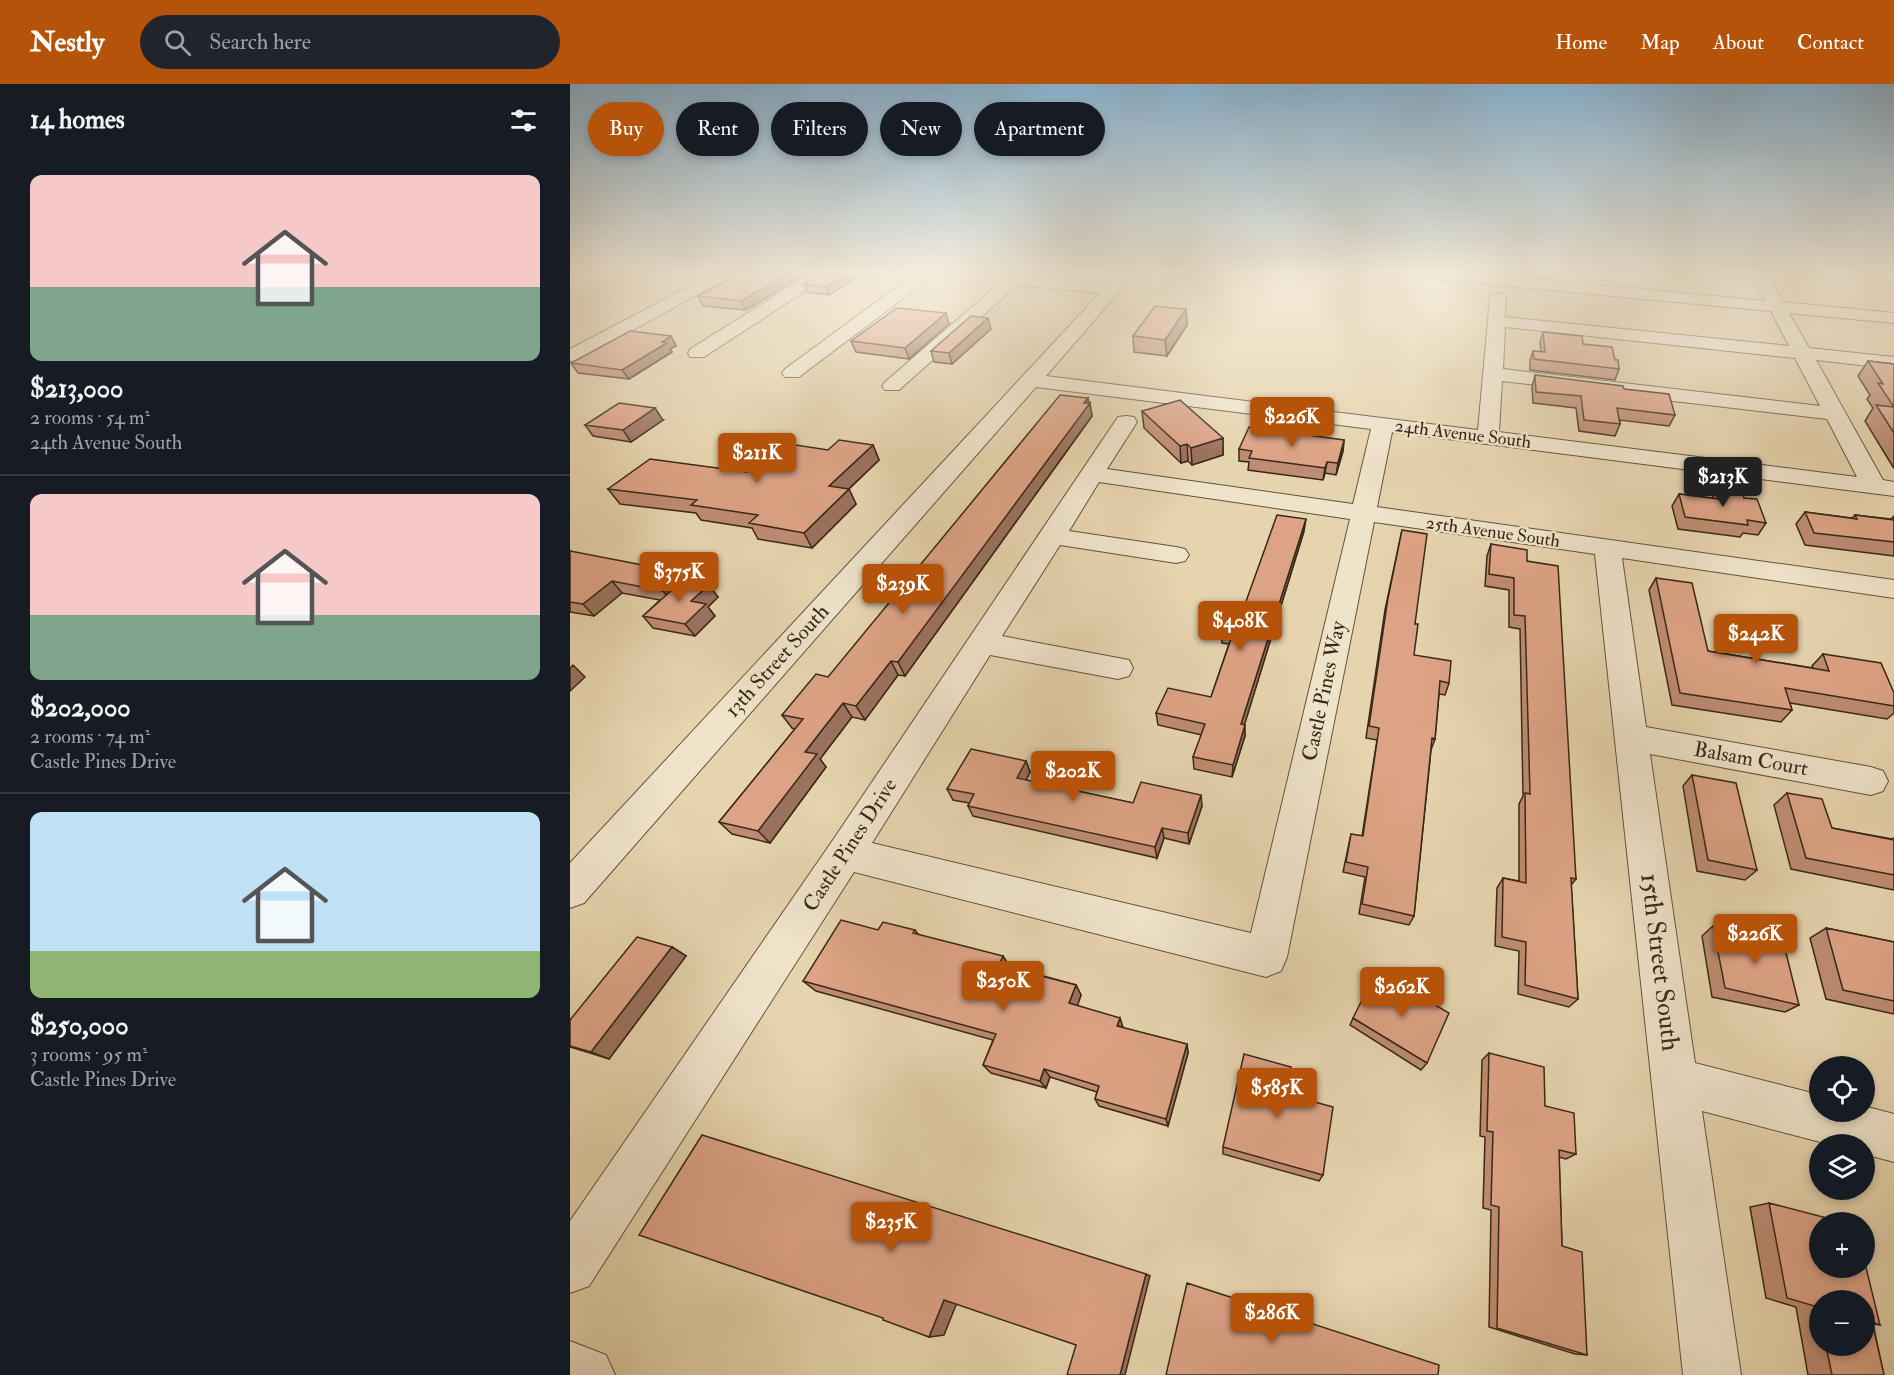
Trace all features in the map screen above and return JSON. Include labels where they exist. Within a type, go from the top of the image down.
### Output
[{"type":"street","points":[[572,356],[617,332]]},
{"type":"street","points":[[697,353],[730,332]]},
{"type":"street","points":[[792,373],[847,332]]},
{"type":"street","points":[[892,386],[953,332]]},
{"type":"street","name":"13th Street South","points":[[570,890],[1074,332]]},
{"type":"street","points":[[1488,437],[1496,332]]},
{"type":"street","points":[[1604,332],[1894,363]]},
{"type":"street","points":[[1791,332],[1836,414],[1884,487]]},
{"type":"street","points":[[1492,374],[1836,414]]},
{"type":"street","name":"24th Avenue South","points":[[1031,380],[1884,487]]},
{"type":"street","name":"Castle Pines Drive","points":[[570,1267],[845,853],[1126,422]]},
{"type":"street","name":"Castle Pines Way","points":[[845,853],[1266,957],[1383,424]]},
{"type":"street","name":"25th Avenue South","points":[[1092,474],[1894,589]]},
{"type":"street","points":[[1052,536],[1176,555]]},
{"type":"street","name":"15th Street South","points":[[1607,548],[1712,1375]]},
{"type":"street","points":[[982,643],[1118,668]]},
{"type":"street","name":"Balsam Court","points":[[1631,737],[1871,781]]},
{"type":"street","points":[[1675,1081],[1894,1138]]},
{"type":"street","points":[[570,1369],[586,1375]]},
{"type":"building","points":[[628,332],[671,336],[662,342],[667,343],[622,370],[571,363]]},
{"type":"building","points":[[863,332],[923,332],[905,348],[851,341]]},
{"type":"building","points":[[952,332],[972,332],[949,353],[931,351]]},
{"type":"building","points":[[1136,332],[1170,332],[1165,340],[1133,336]]},
{"type":"building","points":[[1543,332],[1582,336],[1583,344],[1612,347],[1619,369],[1534,359],[1533,351],[1545,352]]},
{"type":"building","points":[[1868,361],[1894,364],[1894,407],[1878,383],[1883,384]]},
{"type":"building","points":[[1535,375],[1669,394],[1675,415],[1617,408],[1620,424],[1584,420],[1581,396],[1536,392]]},
{"type":"building","points":[[1060,395],[1088,398],[1084,403],[1090,403],[898,662],[891,661],[856,706],[843,703],[805,752],[817,754],[758,831],[719,822],[803,719],[782,715],[816,674],[828,677]]},
{"type":"building","points":[[1180,400],[1223,438],[1191,448],[1187,444],[1180,446],[1142,411]]},
{"type":"building","points":[[619,403],[655,408],[623,430],[585,425]]},
{"type":"building","points":[[1876,405],[1894,407],[1894,433]]},
{"type":"building","points":[[1249,427],[1344,440],[1338,463],[1327,462],[1325,468],[1249,458],[1252,451],[1239,449]]},
{"type":"building","points":[[839,440],[873,445],[829,486],[849,489],[804,533],[749,523],[758,515],[691,505],[697,500],[608,489],[650,459],[747,472],[783,443],[828,450]]},
{"type":"building","points":[[1716,491],[1743,494],[1744,498],[1757,499],[1766,523],[1747,520],[1748,525],[1685,517],[1679,494],[1719,499]]},
{"type":"building","points":[[1805,512],[1857,519],[1855,515],[1894,520],[1894,542],[1814,533]]},
{"type":"building","points":[[1277,515],[1306,519],[1241,724],[1245,725],[1233,765],[1193,757],[1205,724],[1156,713],[1168,688],[1211,697],[1233,633],[1221,631],[1231,605],[1244,607]]},
{"type":"building","points":[[1402,530],[1427,534],[1415,624],[1418,624],[1414,655],[1451,661],[1449,683],[1440,681],[1414,916],[1362,904],[1368,867],[1346,862],[1351,834],[1363,836],[1379,728],[1369,726],[1388,598]]},
{"type":"building","points":[[1491,544],[1527,550],[1527,561],[1558,566],[1576,879],[1571,878],[1578,999],[1525,985],[1526,942],[1502,937],[1503,878],[1526,883],[1525,793],[1530,794],[1525,616],[1514,615],[1514,578],[1489,574]]},
{"type":"building","points":[[570,551],[684,573],[663,591],[612,581],[583,604],[570,602]]},
{"type":"building","points":[[1656,578],[1692,583],[1708,651],[1829,671],[1823,654],[1881,663],[1894,693],[1894,706],[1785,688],[1792,710],[1680,693]]},
{"type":"building","points":[[683,580],[709,585],[691,601],[706,604],[685,624],[643,616]]},
{"type":"building","points":[[971,749],[1026,761],[1017,778],[1133,803],[1141,782],[1201,795],[1188,833],[1162,828],[1155,847],[968,806],[974,794],[947,789]]},
{"type":"building","points":[[1692,775],[1736,783],[1757,870],[1708,860]]},
{"type":"building","points":[[1787,793],[1822,799],[1832,828],[1894,840],[1894,875],[1806,858]]},
{"type":"building","points":[[841,920],[878,930],[883,922],[915,930],[913,933],[1003,956],[999,965],[1076,985],[1069,1003],[1120,1018],[1117,1026],[1187,1044],[1166,1119],[1095,1099],[1099,1086],[1044,1069],[1040,1081],[983,1065],[996,1034],[803,981]]},
{"type":"building","points":[[1713,926],[1783,941],[1799,1005],[1725,988]]},
{"type":"building","points":[[1826,928],[1894,942],[1894,1001],[1843,990]]},
{"type":"building","points":[[637,937],[672,947],[591,1052],[570,1046],[570,1020]]},
{"type":"building","points":[[1385,976],[1449,1013],[1427,1063],[1353,1018],[1369,986],[1377,991]]},
{"type":"building","points":[[1489,1053],[1544,1067],[1545,1106],[1574,1113],[1576,1154],[1559,1150],[1562,1246],[1582,1252],[1587,1355],[1497,1328],[1499,1207],[1491,1205],[1493,1132],[1487,1131]]},
{"type":"building","points":[[1244,1054],[1291,1067],[1286,1094],[1333,1107],[1323,1175],[1223,1147]]},
{"type":"building","points":[[702,1135],[1146,1274],[1120,1375],[1067,1375],[1076,1345],[944,1300],[929,1337],[883,1320],[883,1318],[639,1235]]},
{"type":"building","points":[[1769,1203],[1809,1213],[1809,1278],[1869,1278],[1872,1290],[1809,1290],[1809,1304],[1787,1298]]},
{"type":"building","points":[[1187,1283],[1439,1365],[1438,1375],[1166,1375]]},
{"type":"building","points":[[1875,1304],[1880,1325],[1875,1323]]},
{"type":"building","points":[[1875,1335],[1884,1375],[1832,1375],[1828,1356],[1875,1356]]}]
